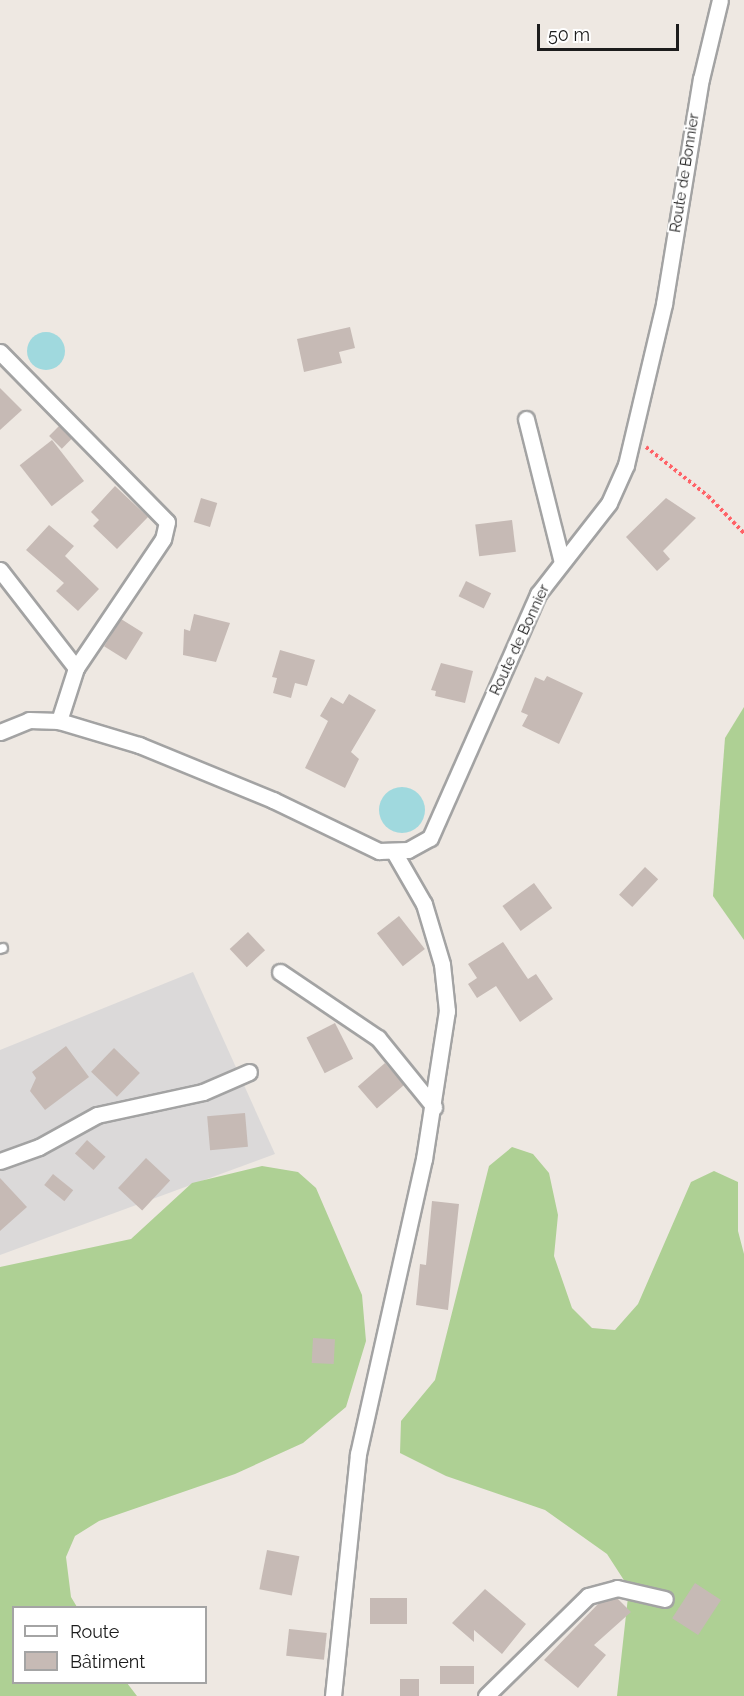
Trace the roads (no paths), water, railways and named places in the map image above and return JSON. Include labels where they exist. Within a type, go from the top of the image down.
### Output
[{"type":"street","name":"Route de Bonnier","points":[[0,732],[29,720],[59,721],[189,764],[365,846],[394,852],[418,847],[438,826],[538,594],[609,502],[634,439],[720,0]]},
{"type":"street","points":[[0,352],[167,522],[163,539],[76,668],[59,721]]},
{"type":"street","points":[[526,419],[562,562]]},
{"type":"street","points":[[0,570],[76,668]]},
{"type":"street","points":[[333,1696],[358,1454],[434,1107],[447,1011],[444,973],[424,904],[394,852]]},
{"type":"street","points":[[280,972],[378,1038],[434,1107]]},
{"type":"street","points":[[0,1161],[39,1147],[97,1115],[203,1092],[249,1072]]},
{"type":"street","points":[[486,1696],[588,1596],[616,1588],[665,1599]]},
{"type":"water","points":[[46,332],[59,338],[65,351],[59,364],[46,370],[33,364],[27,351],[33,338]]},
{"type":"water","points":[[402,787],[418,794],[425,810],[418,826],[402,833],[386,826],[379,810],[386,794]]}]
